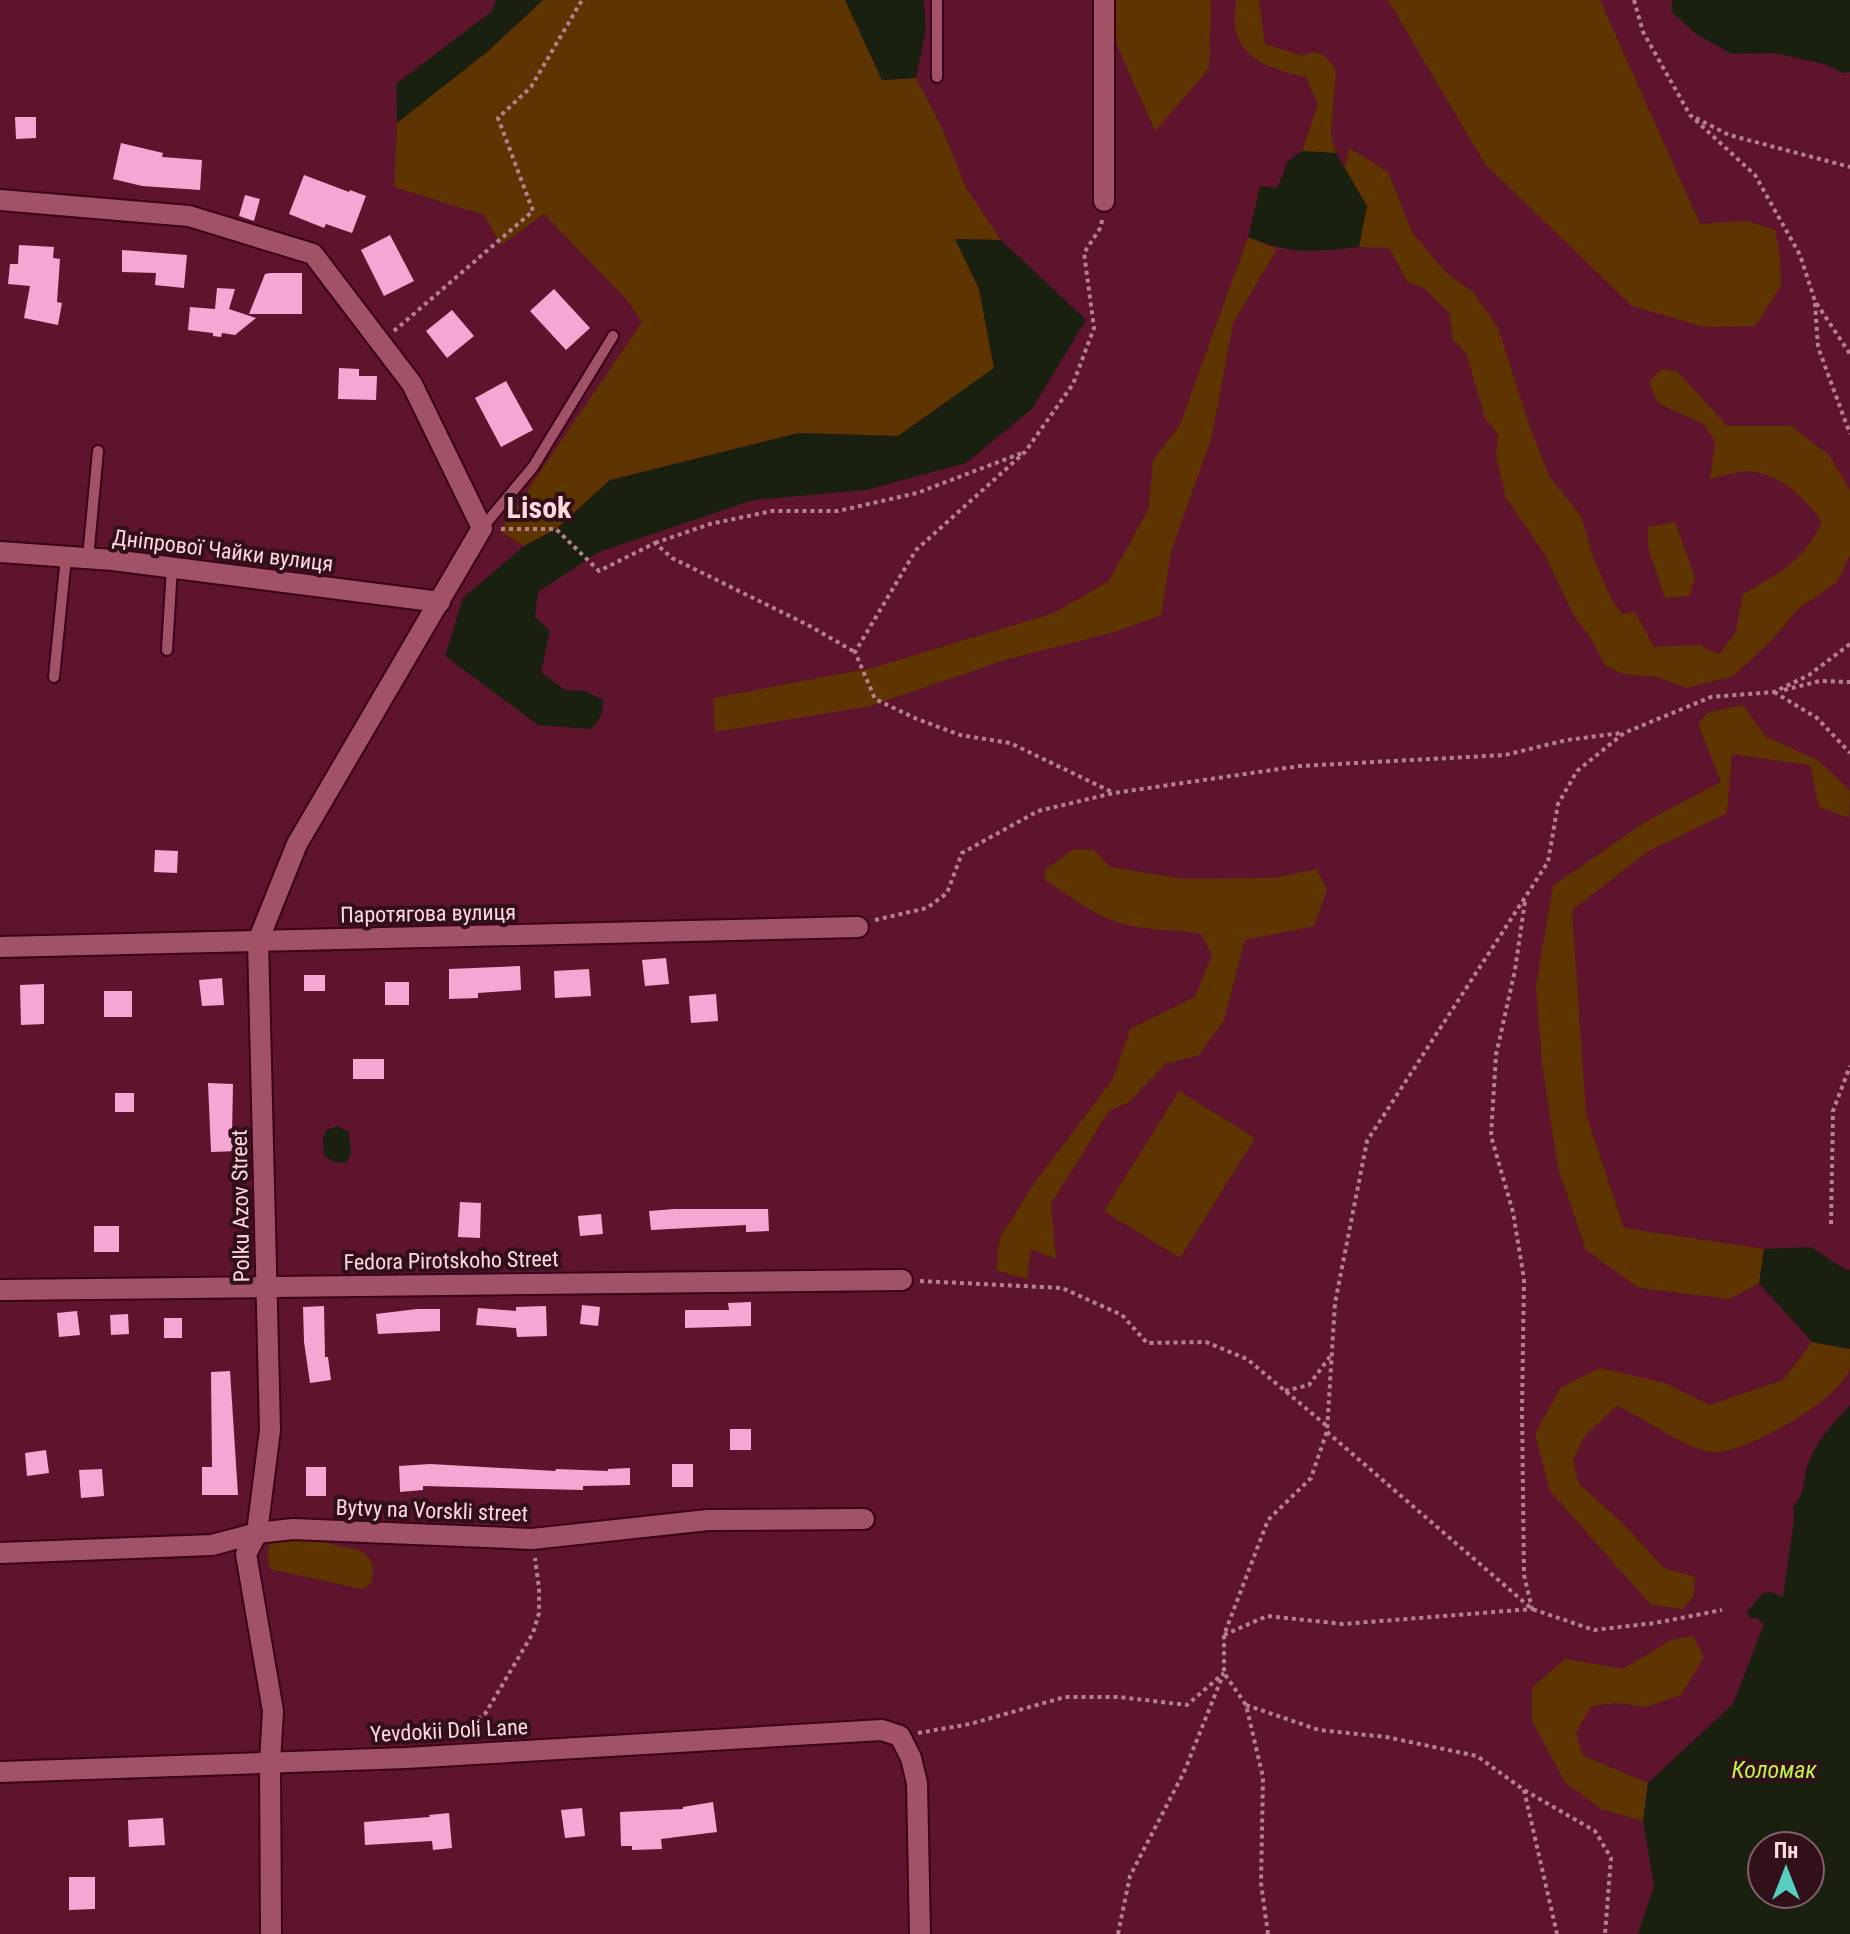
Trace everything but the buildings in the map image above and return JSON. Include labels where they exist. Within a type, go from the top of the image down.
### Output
[{"type":"street","points":[[1104,0],[1104,201]]},
{"type":"street","points":[[0,200],[189,216],[313,254],[412,384],[482,528]]},
{"type":"street","name":"Polku Azov Street","points":[[271,1934],[270,1761],[273,1711],[246,1554],[257,1533],[270,1430],[258,941],[297,844],[482,528]]},
{"type":"street","name":"Дніпрової Чайки вулиця","points":[[0,552],[172,567],[440,602]]},
{"type":"street","name":"Паротягова вулиця","points":[[0,947],[858,927]]},
{"type":"street","name":"Fedora Pirotskoho Street","points":[[0,1290],[902,1280]]},
{"type":"street","name":"Bytvy na Vorskli street","points":[[0,1553],[212,1545],[257,1533],[293,1529],[532,1539],[708,1520],[864,1519]]},
{"type":"street","name":"Yevdokii Doli Lane","points":[[0,1772],[406,1758],[882,1730],[900,1736]]},
{"type":"street","points":[[900,1736],[911,1758],[917,1783],[920,1934]]},
{"type":"lane","points":[[937,0],[937,77]]},
{"type":"lane","points":[[482,528],[533,467],[613,336]]},
{"type":"lane","points":[[88,558],[98,451]]},
{"type":"lane","points":[[54,677],[66,557]]},
{"type":"lane","points":[[167,650],[172,567]]},
{"type":"path","points":[[381,343],[533,211],[498,118],[531,87],[582,0]]},
{"type":"path","points":[[1634,0],[1643,32],[1690,115],[1755,175],[1800,255],[1815,301],[1818,347],[1850,434]]},
{"type":"path","points":[[1690,115],[1729,135],[1850,167]]},
{"type":"path","points":[[855,652],[916,550],[1025,452],[1073,384],[1094,328],[1084,253],[1101,227],[1104,201]]},
{"type":"path","points":[[1815,301],[1850,354]]},
{"type":"path","points":[[482,528],[556,529],[599,571],[655,543],[710,524],[772,511],[838,511],[917,493],[1025,452]]},
{"type":"path","points":[[655,543],[672,558],[808,625],[855,652],[875,699],[960,735],[1010,743],[1114,793]]},
{"type":"path","points":[[1774,692],[1809,675],[1850,644]]},
{"type":"path","points":[[858,927],[882,917],[927,908],[947,893],[962,853],[1038,811],[1114,793],[1300,766],[1505,755],[1567,740],[1624,733],[1711,697],[1774,692],[1820,681],[1850,682]]},
{"type":"path","points":[[1774,692],[1817,718],[1850,753]]},
{"type":"path","points":[[1118,1934],[1130,1876],[1184,1772],[1224,1673],[1224,1635],[1268,1520],[1311,1478],[1327,1429],[1335,1303],[1367,1141],[1548,862],[1558,804],[1577,771],[1624,733]]},
{"type":"path","points":[[1526,896],[1515,970],[1496,1055],[1491,1136],[1513,1212],[1524,1279],[1524,1575],[1532,1609]]},
{"type":"path","points":[[1831,1224],[1833,1111],[1850,1066]]},
{"type":"path","points":[[902,1280],[1062,1288],[1122,1315],[1147,1343],[1206,1342],[1247,1359],[1532,1609],[1594,1630],[1655,1623],[1722,1610]]},
{"type":"path","points":[[1285,1391],[1309,1385],[1332,1353]]},
{"type":"path","points":[[446,1740],[485,1714],[533,1633],[539,1613],[539,1589],[532,1539]]},
{"type":"path","points":[[1224,1635],[1267,1616],[1343,1624],[1532,1609]]},
{"type":"path","points":[[1224,1673],[1246,1705],[1263,1777],[1261,1883],[1268,1934]]},
{"type":"path","points":[[900,1736],[970,1724],[1065,1697],[1119,1697],[1187,1705],[1224,1673]]},
{"type":"path","points":[[1246,1705],[1319,1730],[1386,1737],[1477,1756],[1524,1790],[1595,1831],[1611,1858],[1605,1934]]},
{"type":"path","points":[[1524,1790],[1557,1934]]},
{"type":"shaded area","points":[[543,0],[845,0],[882,80],[916,78],[941,126],[966,188],[1001,240],[956,239],[979,289],[994,368],[898,436],[798,433],[610,480],[556,529],[524,546],[500,531],[642,322],[627,300],[544,214],[501,245],[484,215],[394,187],[397,123],[487,52]]},
{"type":"shaded area","points":[[1115,0],[1211,0],[1209,69],[1155,131],[1117,45]]},
{"type":"shaded area","points":[[1236,0],[1259,0],[1265,44],[1302,56],[1313,52],[1324,55],[1336,70],[1331,134],[1336,153],[1302,151],[1318,104],[1306,77],[1264,64],[1240,43],[1235,28]]},
{"type":"shaded area","points":[[1388,0],[1600,0],[1700,224],[1747,221],[1775,230],[1781,286],[1755,326],[1704,327],[1632,306],[1485,164]]},
{"type":"shaded area","points":[[1349,148],[1388,172],[1412,232],[1445,272],[1473,292],[1498,328],[1549,476],[1581,516],[1593,557],[1612,600],[1622,614],[1635,612],[1654,647],[1699,645],[1719,655],[1736,632],[1743,594],[1798,557],[1822,522],[1794,491],[1766,475],[1745,471],[1710,479],[1715,442],[1704,424],[1658,403],[1649,382],[1661,369],[1677,371],[1727,426],[1791,426],[1830,456],[1850,491],[1850,555],[1837,582],[1798,609],[1771,641],[1733,676],[1687,688],[1657,677],[1623,674],[1605,665],[1591,638],[1575,618],[1544,553],[1506,498],[1496,456],[1498,434],[1485,418],[1466,353],[1453,339],[1449,313],[1426,290],[1407,281],[1389,248],[1359,247],[1367,206],[1345,169]]},
{"type":"shaded area","points":[[1248,237],[1277,249],[1233,323],[1212,436],[1171,552],[1161,615],[1114,632],[1008,659],[870,706],[715,732],[713,698],[872,668],[1054,613],[1109,581],[1149,508],[1153,460],[1180,425]]},
{"type":"shaded area","points":[[1675,522],[1695,577],[1689,596],[1665,598],[1648,549],[1648,527]]},
{"type":"shaded area","points":[[1743,705],[1765,736],[1819,761],[1850,791],[1849,818],[1819,807],[1810,765],[1732,754],[1727,813],[1647,852],[1572,910],[1586,1114],[1624,1228],[1764,1249],[1759,1283],[1730,1299],[1639,1288],[1586,1250],[1558,1168],[1542,1064],[1536,986],[1553,886],[1645,822],[1721,782],[1698,724],[1707,713]]},
{"type":"shaded area","points":[[1074,849],[1094,850],[1110,867],[1184,879],[1274,878],[1317,869],[1327,890],[1314,926],[1245,940],[1224,1020],[1199,1055],[1165,1064],[1129,1102],[1109,1111],[1051,1204],[1056,1259],[1031,1249],[1027,1279],[996,1270],[1000,1238],[1033,1185],[1113,1079],[1130,1029],[1195,997],[1212,955],[1201,934],[1141,928],[1109,919],[1044,879],[1046,869]]},
{"type":"shaded area","points":[[1179,1091],[1255,1138],[1180,1258],[1104,1211]]},
{"type":"shaded area","points":[[1812,1342],[1850,1349],[1850,1367],[1843,1380],[1830,1394],[1790,1423],[1746,1444],[1727,1451],[1702,1450],[1617,1405],[1584,1437],[1573,1460],[1579,1484],[1620,1521],[1664,1568],[1695,1577],[1694,1595],[1683,1609],[1651,1605],[1550,1491],[1535,1434],[1560,1388],[1600,1368],[1665,1383],[1710,1405],[1783,1380]]},
{"type":"shaded area","points":[[289,1535],[325,1536],[330,1544],[364,1553],[372,1564],[371,1583],[362,1589],[270,1569],[267,1555],[270,1543]]},
{"type":"shaded area","points":[[1693,1636],[1704,1657],[1681,1695],[1646,1707],[1617,1703],[1591,1706],[1576,1733],[1583,1756],[1648,1783],[1643,1821],[1601,1809],[1565,1782],[1532,1721],[1532,1688],[1565,1659],[1623,1669],[1671,1640]]},
{"type":"water","points":[[496,0],[543,0],[487,52],[397,123],[396,84],[492,11]]},
{"type":"water","points":[[845,0],[924,0],[926,31],[916,78],[882,80]]},
{"type":"water","points":[[1672,0],[1850,0],[1850,72],[1843,73],[1824,64],[1774,53],[1732,54],[1697,35],[1671,11]]},
{"type":"water","points":[[1302,151],[1336,153],[1367,206],[1359,247],[1303,251],[1277,247],[1248,237],[1260,186],[1277,188],[1288,161]]},
{"type":"water","points":[[955,239],[1001,240],[1086,320],[1032,409],[966,463],[866,490],[753,500],[599,552],[538,592],[535,617],[550,631],[541,672],[565,690],[585,691],[603,700],[601,716],[590,729],[538,725],[445,656],[463,598],[524,546],[556,529],[610,480],[798,433],[898,436],[994,368],[979,289]]},
{"type":"water","points":[[338,1126],[349,1132],[351,1153],[346,1163],[334,1162],[324,1156],[326,1130]]},
{"type":"water","points":[[1811,1247],[1846,1270],[1850,1269],[1850,1349],[1812,1342],[1759,1283],[1764,1249]]},
{"type":"water","name":"Коломак","points":[[1850,1405],[1850,1934],[1638,1934],[1654,1886],[1643,1821],[1648,1783],[1733,1704],[1764,1624],[1757,1618],[1750,1618],[1747,1612],[1763,1593],[1771,1592],[1783,1597],[1794,1520],[1793,1506],[1800,1497],[1808,1464],[1826,1432]]},
{"type":"district","name":"Lisok","points":[[539,508]]}]
